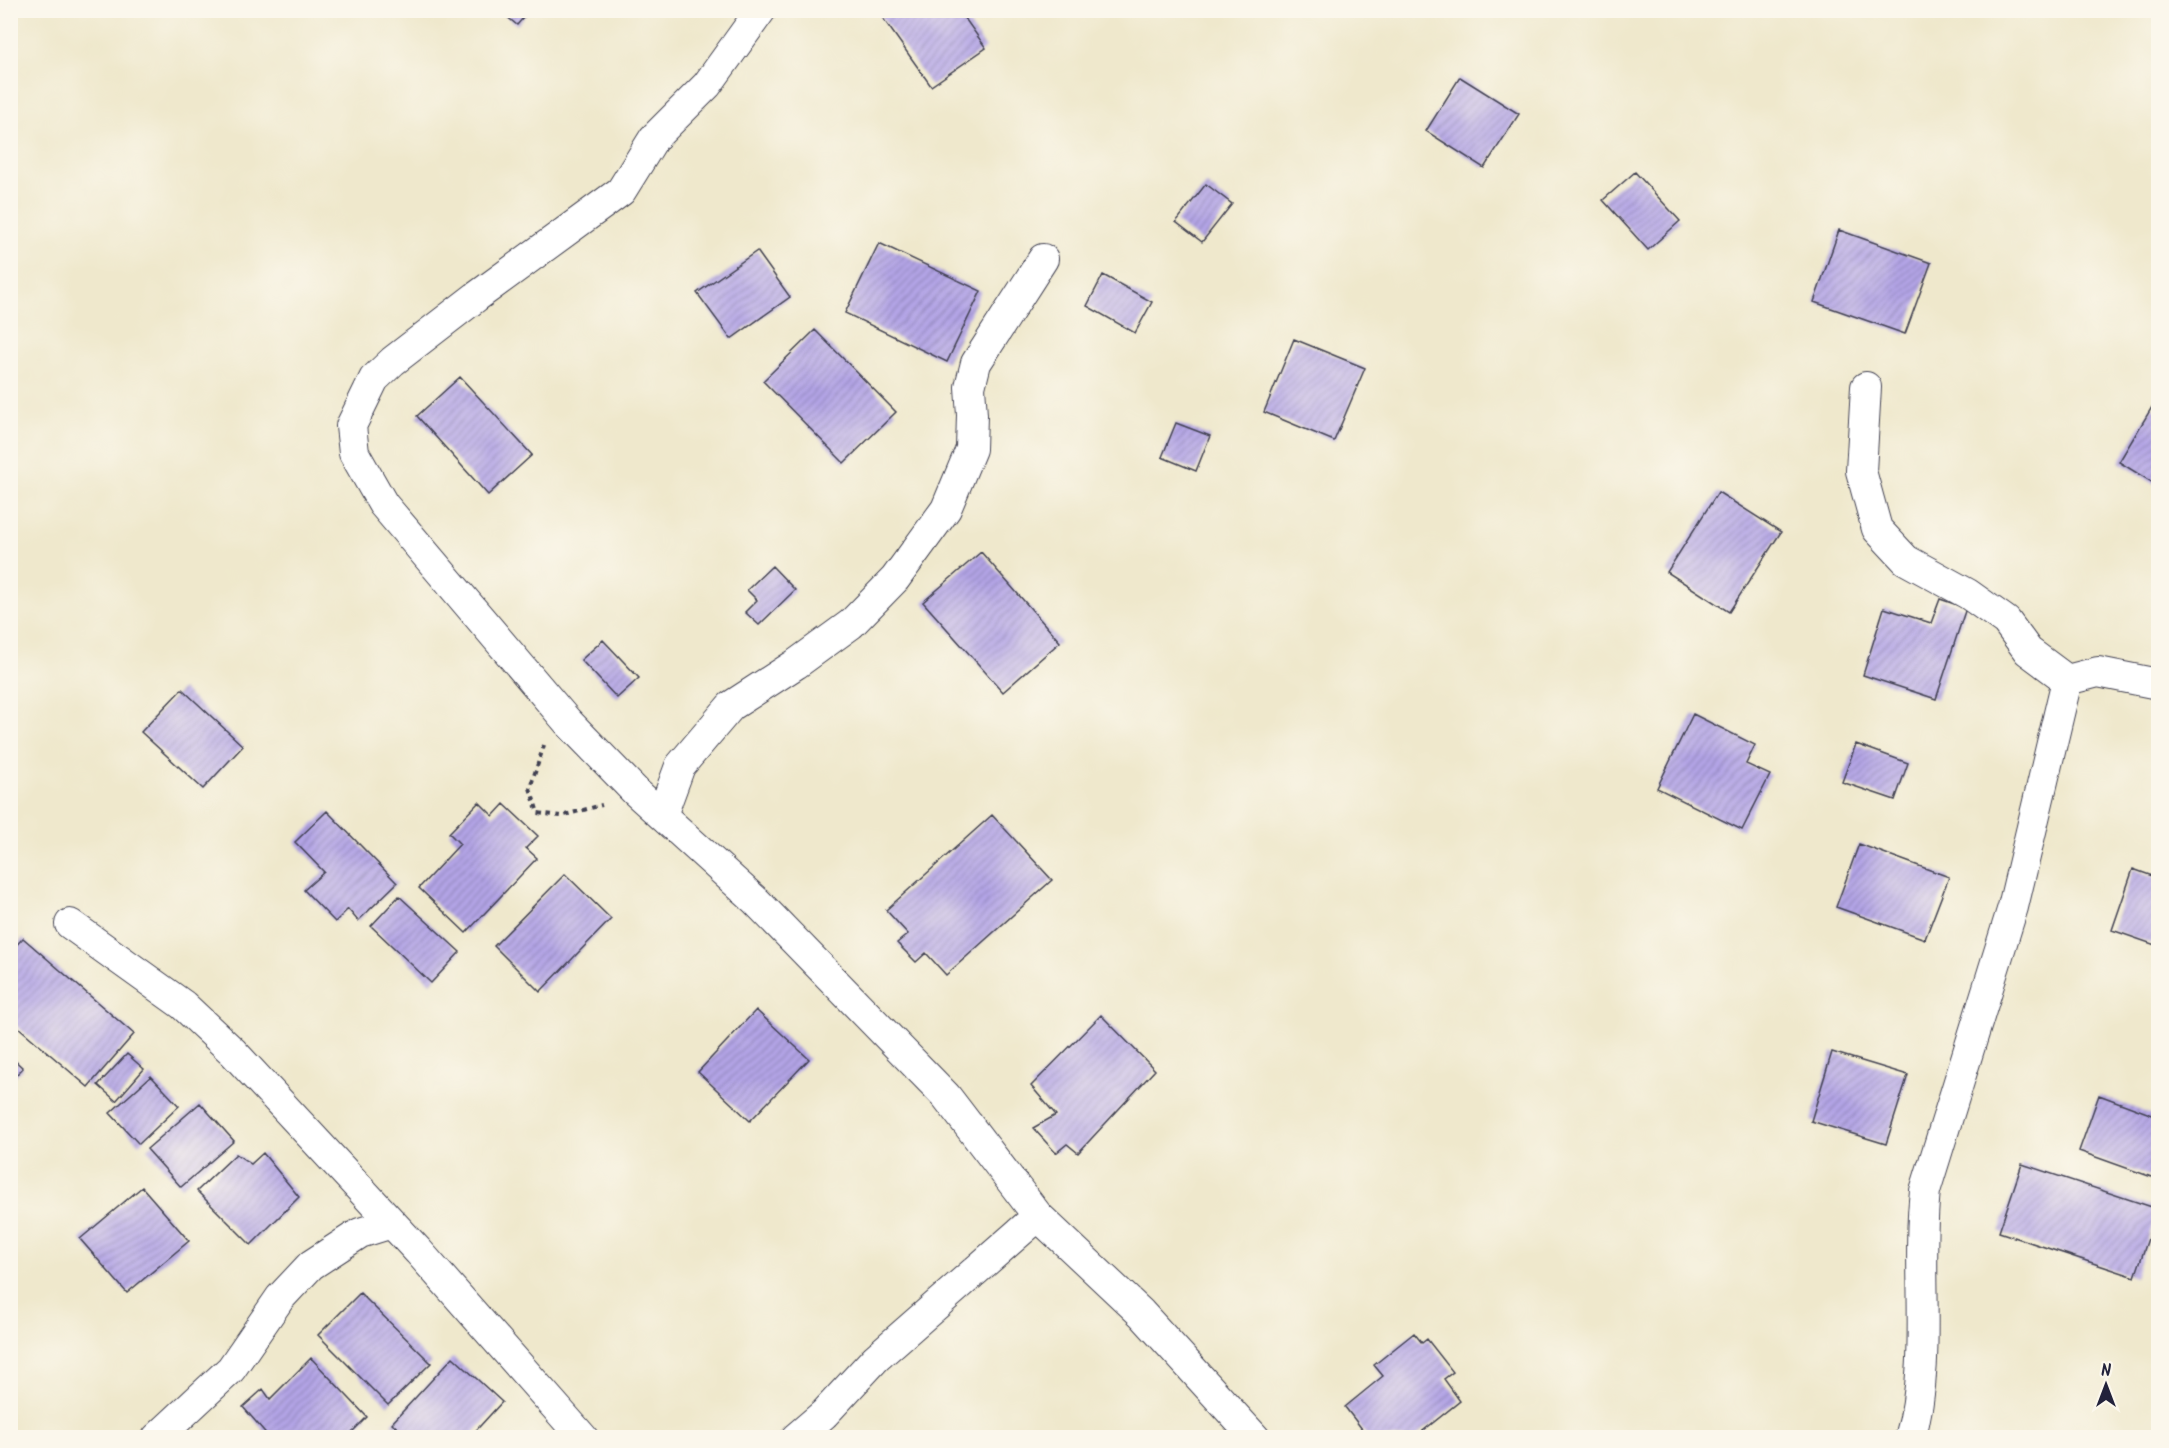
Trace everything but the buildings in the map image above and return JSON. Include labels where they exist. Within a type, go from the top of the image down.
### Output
[{"type":"street","points":[[761,10],[707,85],[654,138],[621,191],[393,361],[374,379],[351,426],[354,453],[383,504],[567,721],[636,792],[756,901],[946,1096],[1038,1216],[1141,1313],[1255,1437]]},
{"type":"street","points":[[662,815],[680,766],[731,706],[850,624],[896,579],[945,509],[970,449],[972,415],[970,387],[976,363],[1043,259]]},
{"type":"street","points":[[1866,387],[1861,471],[1877,529],[1906,560],[1968,594],[2006,621],[2028,651],[2067,680]]},
{"type":"street","points":[[2067,680],[2098,672],[2158,684]]},
{"type":"street","points":[[1910,1437],[1915,1423],[1922,1346],[1922,1220],[1925,1191],[2013,907],[2067,680]]},
{"type":"street","points":[[70,924],[183,1005],[291,1113],[583,1437]]},
{"type":"street","points":[[796,1437],[824,1414],[876,1358],[1038,1216]]},
{"type":"street","points":[[157,1437],[231,1369],[280,1298],[312,1265],[360,1233],[392,1223]]},
{"type":"path","points":[[567,721],[541,748],[530,788],[538,813],[561,816],[594,808],[636,792]]}]
